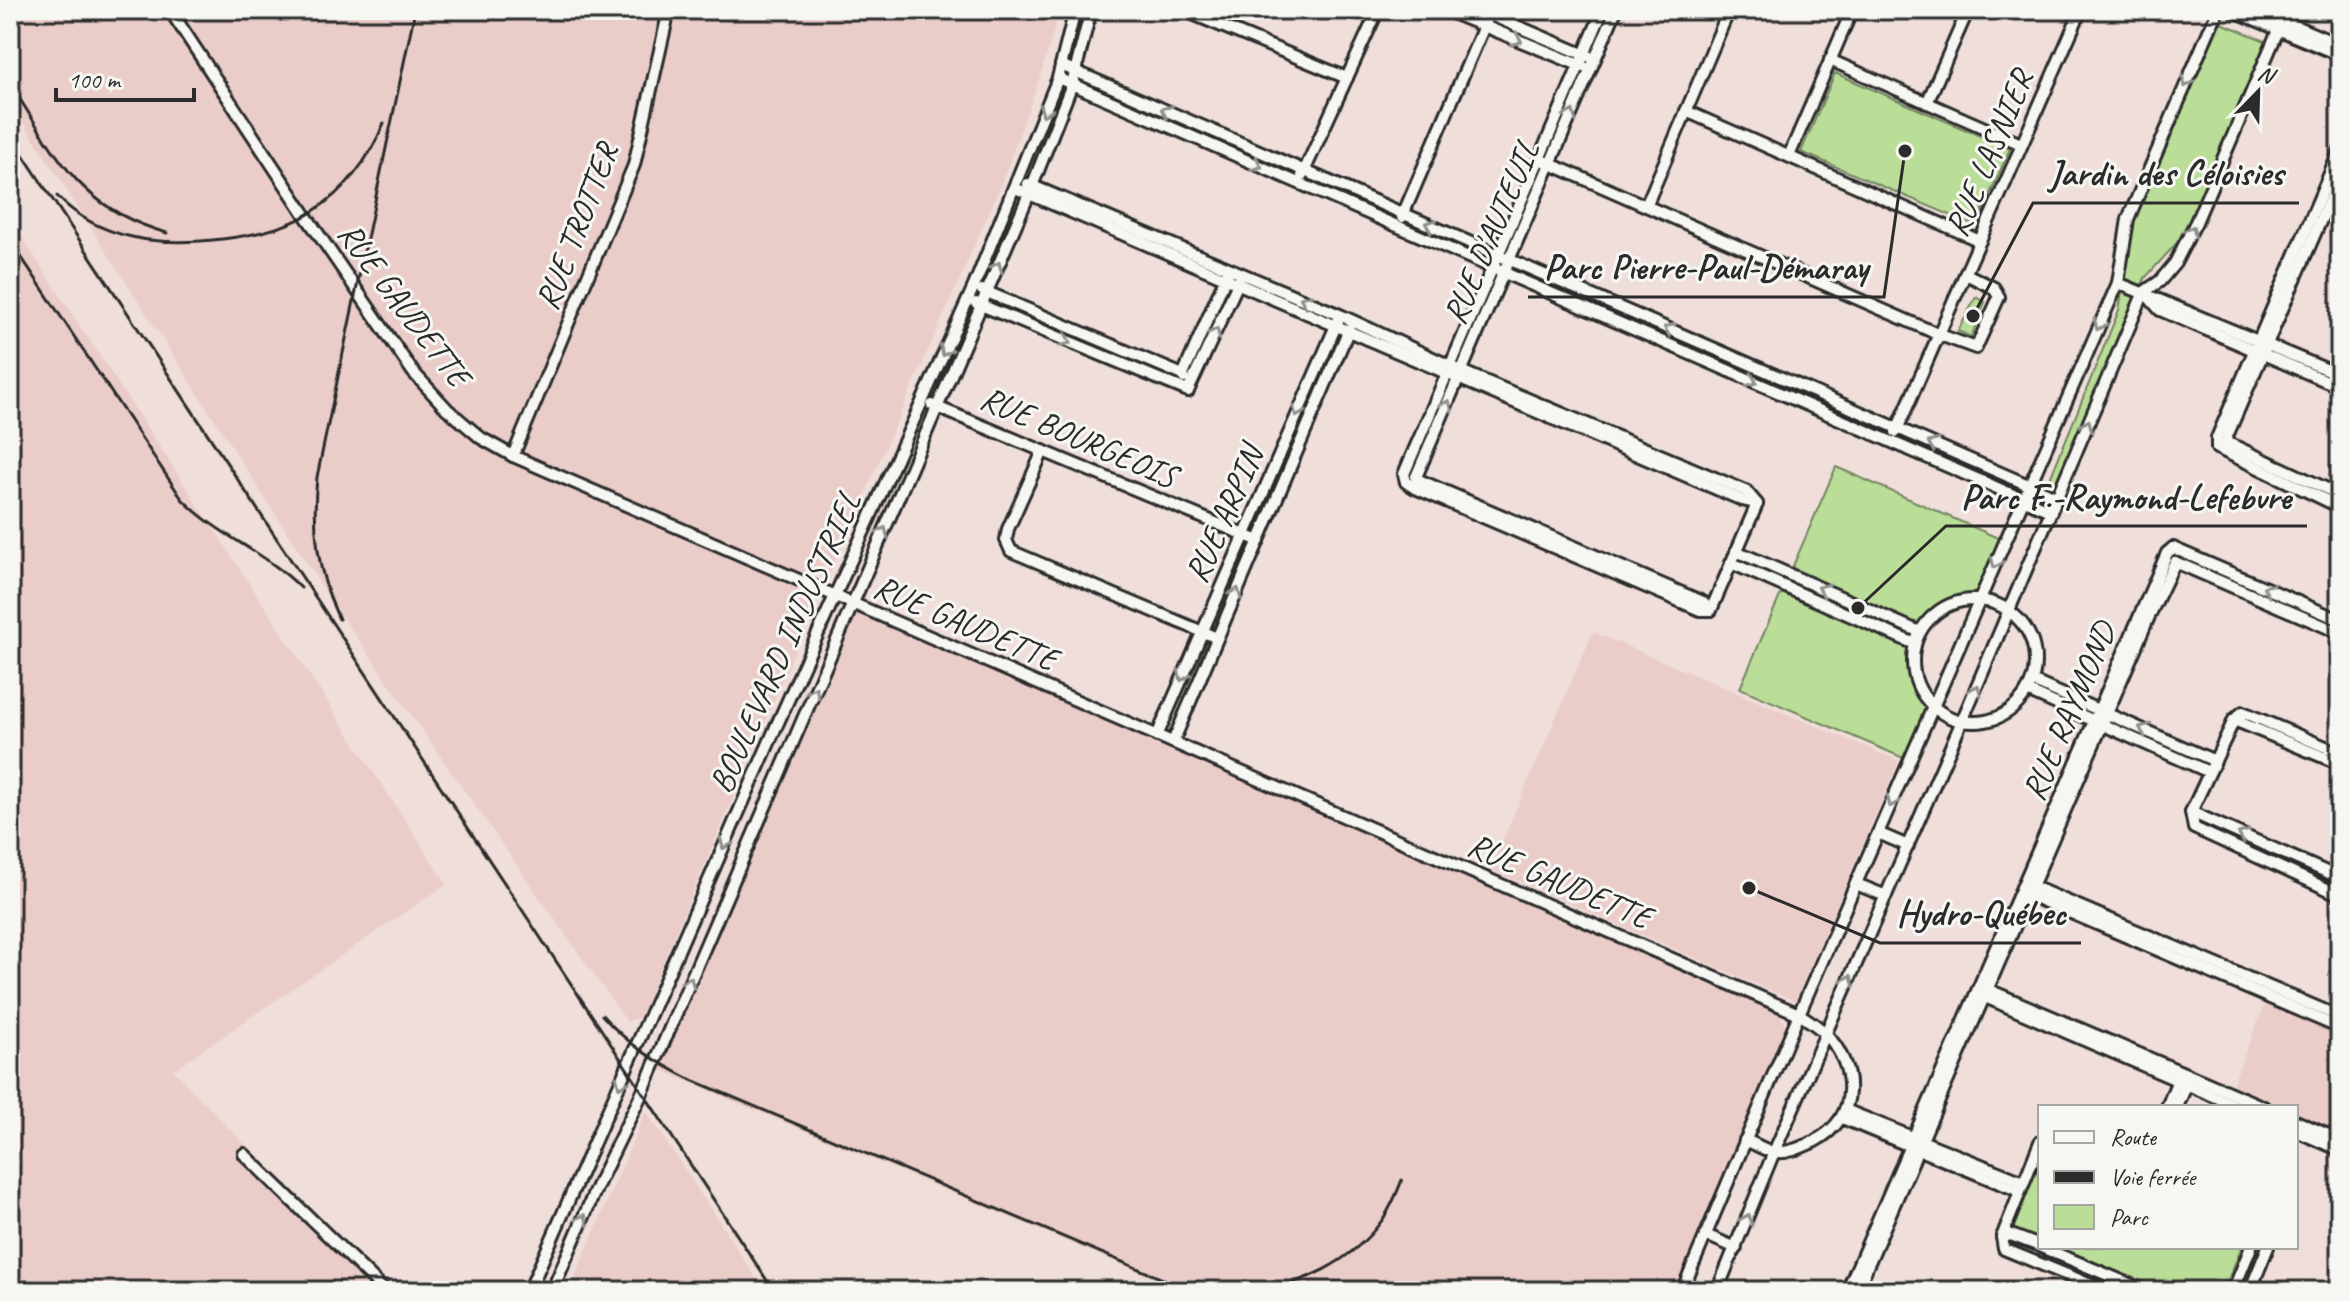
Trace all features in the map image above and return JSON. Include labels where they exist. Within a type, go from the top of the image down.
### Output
[{"type":"street","name":"RUE GAUDETTE","points":[[170,10],[413,372],[447,409],[481,438],[513,456],[1799,1014],[1825,1033]]},
{"type":"street","name":"RUE TROTTER","points":[[513,456],[634,165],[669,10]]},
{"type":"street","name":"BOULEVARD INDUSTRIEL","points":[[529,1291],[834,596],[974,286],[1058,78],[1075,10]]},
{"type":"street","name":"BOULEVARD INDUSTRIEL","points":[[552,1291],[598,1184],[642,1093],[1030,190],[1077,72],[1091,10]]},
{"type":"street","points":[[1183,10],[1347,78]]},
{"type":"street","points":[[1299,183],[1378,10]]},
{"type":"street","points":[[1445,10],[1579,65],[1593,65]]},
{"type":"street","name":"RUE D'AUTEUIL","points":[[1454,373],[1504,272],[1504,257],[1539,159],[1603,10]]},
{"type":"street","name":"RUE D'AUTEUIL","points":[[1616,10],[1550,164],[1504,257],[1493,268],[1454,373],[1409,478],[1706,610],[1731,563]]},
{"type":"street","points":[[1646,206],[1729,10]]},
{"type":"street","points":[[1789,156],[1852,10]]},
{"type":"street","points":[[1927,103],[1968,10]]},
{"type":"street","name":"RUE LASNIER","points":[[1892,441],[2081,10]]},
{"type":"street","points":[[1682,1291],[2022,498],[2118,283],[2128,219],[2218,10]]},
{"type":"street","points":[[2232,10],[2340,45]]},
{"type":"street","points":[[2257,10],[2340,55]]},
{"type":"street","points":[[1398,226],[1484,26],[1486,12],[1584,54],[1593,65]]},
{"type":"street","points":[[1717,1291],[2144,292],[2160,281],[2175,263],[2196,222],[2280,25]]},
{"type":"street","points":[[1830,60],[2021,144]]},
{"type":"street","points":[[1061,65],[2056,497]]},
{"type":"street","points":[[1058,78],[2050,511]]},
{"type":"street","points":[[1686,111],[1980,241]]},
{"type":"street","points":[[1195,138],[1200,126]]},
{"type":"street","points":[[2340,150],[2326,196],[2261,347],[2217,438],[2223,446],[2340,507]]},
{"type":"street","points":[[1539,159],[1940,335]]},
{"type":"street","points":[[2326,196],[2340,176]]},
{"type":"street","points":[[1016,184],[1602,436],[1746,491],[1757,504],[1731,563],[1915,644]]},
{"type":"street","points":[[1188,391],[1183,375],[1228,273]]},
{"type":"street","name":"RUE LASNIER","points":[[1940,335],[1976,348],[1999,297],[1994,288],[1966,274]]},
{"type":"street","points":[[1188,391],[1240,279]]},
{"type":"street","points":[[2118,283],[2144,292],[2340,387]]},
{"type":"street","points":[[974,286],[1183,375]]},
{"type":"street","points":[[968,300],[1188,391]]},
{"type":"street","points":[[1597,313],[1602,300]]},
{"type":"street","name":"RUE ARPIN","points":[[1157,736],[1338,321]]},
{"type":"street","name":"RUE ARPIN","points":[[1173,742],[1350,326]]},
{"type":"street","points":[[1094,352],[1100,339]]},
{"type":"street","points":[[1695,356],[1700,342]]},
{"type":"street","points":[[2261,347],[2340,375]]},
{"type":"street","points":[[1798,401],[1803,387]]},
{"type":"street","name":"RUE BOURGEOIS","points":[[923,401],[1259,541]]},
{"type":"street","points":[[2223,446],[2340,495]]},
{"type":"street","points":[[1043,451],[1008,529],[1006,540],[1011,551],[1217,638]]},
{"type":"street","points":[[2173,548],[2175,562],[2340,633]]},
{"type":"street","points":[[2173,548],[2340,620]]},
{"type":"street","name":"RUE RAYMOND","points":[[1854,1291],[2147,610],[2167,553],[2173,548]]},
{"type":"street","points":[[1736,551],[1920,632]]},
{"type":"street","name":"RUE RAYMOND","points":[[2147,610],[2175,562]]},
{"type":"street","points":[[1962,601],[1993,604],[2009,612],[2024,626],[2033,648],[2034,668],[2029,686],[2018,703],[1998,717],[1980,722],[1962,721],[1933,707],[1915,678],[1913,661],[1920,632],[1931,618],[1946,607],[1962,601]]},
{"type":"street","points":[[1860,620],[1865,608]]},
{"type":"street","points":[[2029,686],[2103,712],[2215,761]]},
{"type":"street","points":[[2029,686],[2098,723],[2209,772]]},
{"type":"street","points":[[2340,764],[2326,752],[2239,716],[2191,812],[2194,828],[2340,895]]},
{"type":"street","points":[[776,727],[795,737]]},
{"type":"street","points":[[2326,752],[2340,753]]},
{"type":"street","points":[[750,786],[768,799]]},
{"type":"street","points":[[2191,812],[2340,878]]},
{"type":"street","points":[[1878,833],[1908,846]]},
{"type":"street","points":[[2275,865],[2281,852]]},
{"type":"street","points":[[1856,884],[1886,896]]},
{"type":"street","points":[[2026,888],[2285,999],[2340,1028]]},
{"type":"street","points":[[703,895],[720,907]]},
{"type":"street","points":[[1981,991],[2240,1104]]},
{"type":"street","points":[[2285,999],[2340,1017]]},
{"type":"street","points":[[1745,1140],[1774,1152],[1794,1150],[1830,1133],[1844,1114],[1849,1094],[1847,1069],[1825,1033]]},
{"type":"street","points":[[2168,1105],[2184,1078]]},
{"type":"street","points":[[2177,1105],[2184,1078]]},
{"type":"street","points":[[1844,1114],[2021,1186]]},
{"type":"street","points":[[2302,1131],[2340,1140]]},
{"type":"street","points":[[2302,1131],[2340,1150]]},
{"type":"street","points":[[2038,1148],[2002,1237],[2004,1249],[2099,1290],[2104,1273]]},
{"type":"street","points":[[244,1154],[385,1291]]},
{"type":"street","points":[[586,1161],[598,1184]]},
{"type":"street","points":[[1706,1235],[1736,1248]]},
{"type":"street","points":[[2002,1237],[2011,1235],[2038,1246]]},
{"type":"street","points":[[2046,1249],[2146,1291]]},
{"type":"street","points":[[2233,1291],[2250,1249]]},
{"type":"street","points":[[2250,1291],[2267,1249]]},
{"type":"street","points":[[543,1258],[562,1268]]},
{"type":"shaded area","points":[[10,10],[1060,10],[1038,83],[998,192],[829,575],[808,571],[795,598],[813,608],[640,1017],[627,1022],[334,605],[10,102]]},
{"type":"shaded area","points":[[10,219],[447,884],[173,1070],[386,1291],[36,1291],[10,1272]]},
{"type":"shaded area","points":[[854,603],[1778,1014],[1784,1021],[1785,1030],[1674,1291],[1185,1291],[651,1066]]},
{"type":"shaded area","points":[[1593,632],[1899,761],[1795,1001],[1490,869]]},
{"type":"shaded area","points":[[2268,997],[2340,1028],[2340,1139],[2298,1122],[2298,1105],[2259,1105],[2229,1092]]},
{"type":"shaded area","points":[[646,1111],[765,1291],[569,1291]]},
{"type":"green space","points":[[2219,22],[2268,42],[2185,234],[2145,278],[2060,487],[2049,481],[2119,310],[2134,219]]},
{"type":"green space","points":[[1835,73],[2010,149],[1976,226],[1801,152]]},
{"type":"green space","points":[[1976,297],[1985,302],[1971,337],[1958,331]]},
{"type":"green space","points":[[1836,467],[2005,541],[1981,599],[1949,603],[1924,623],[1917,635],[1913,663],[1916,678],[1932,705],[1908,760],[1740,688]]},
{"type":"green space","points":[[2038,1168],[2038,1246],[2011,1234]]},
{"type":"green space","points":[[2046,1249],[2241,1249],[2223,1291],[2144,1291]]},
{"type":"railway","points":[[339,619],[318,550],[315,514],[317,477],[415,10]]},
{"type":"railway","points":[[10,84],[57,156],[91,194],[137,223],[167,233]]},
{"type":"railway","points":[[57,196],[92,222],[132,237],[174,242],[249,235],[294,221],[335,194],[355,173],[384,123]]},
{"type":"railway","points":[[10,135],[774,1291]]},
{"type":"railway","points":[[10,240],[182,499],[211,523],[273,564],[301,588]]},
{"type":"railway","points":[[602,1015],[643,1052],[690,1079],[1191,1291]]},
{"type":"railway","points":[[1249,1291],[1306,1278],[1357,1248],[1383,1219],[1402,1180]]},
{"type":"railway","points":[[1180,1282],[1227,1291]]},
{"type":"railway","points":[[10,1285],[18,1291]]},
{"type":"place","name":"Parc Pierre-Paul-Démaray","points":[[1905,151]]},
{"type":"place","name":"Jardin des Céloisies","points":[[1973,316]]},
{"type":"place","name":"Parc F.-Raymond-Lefebvre","points":[[1858,608]]},
{"type":"place","name":"Hydro-Québec","points":[[1749,888]]}]
